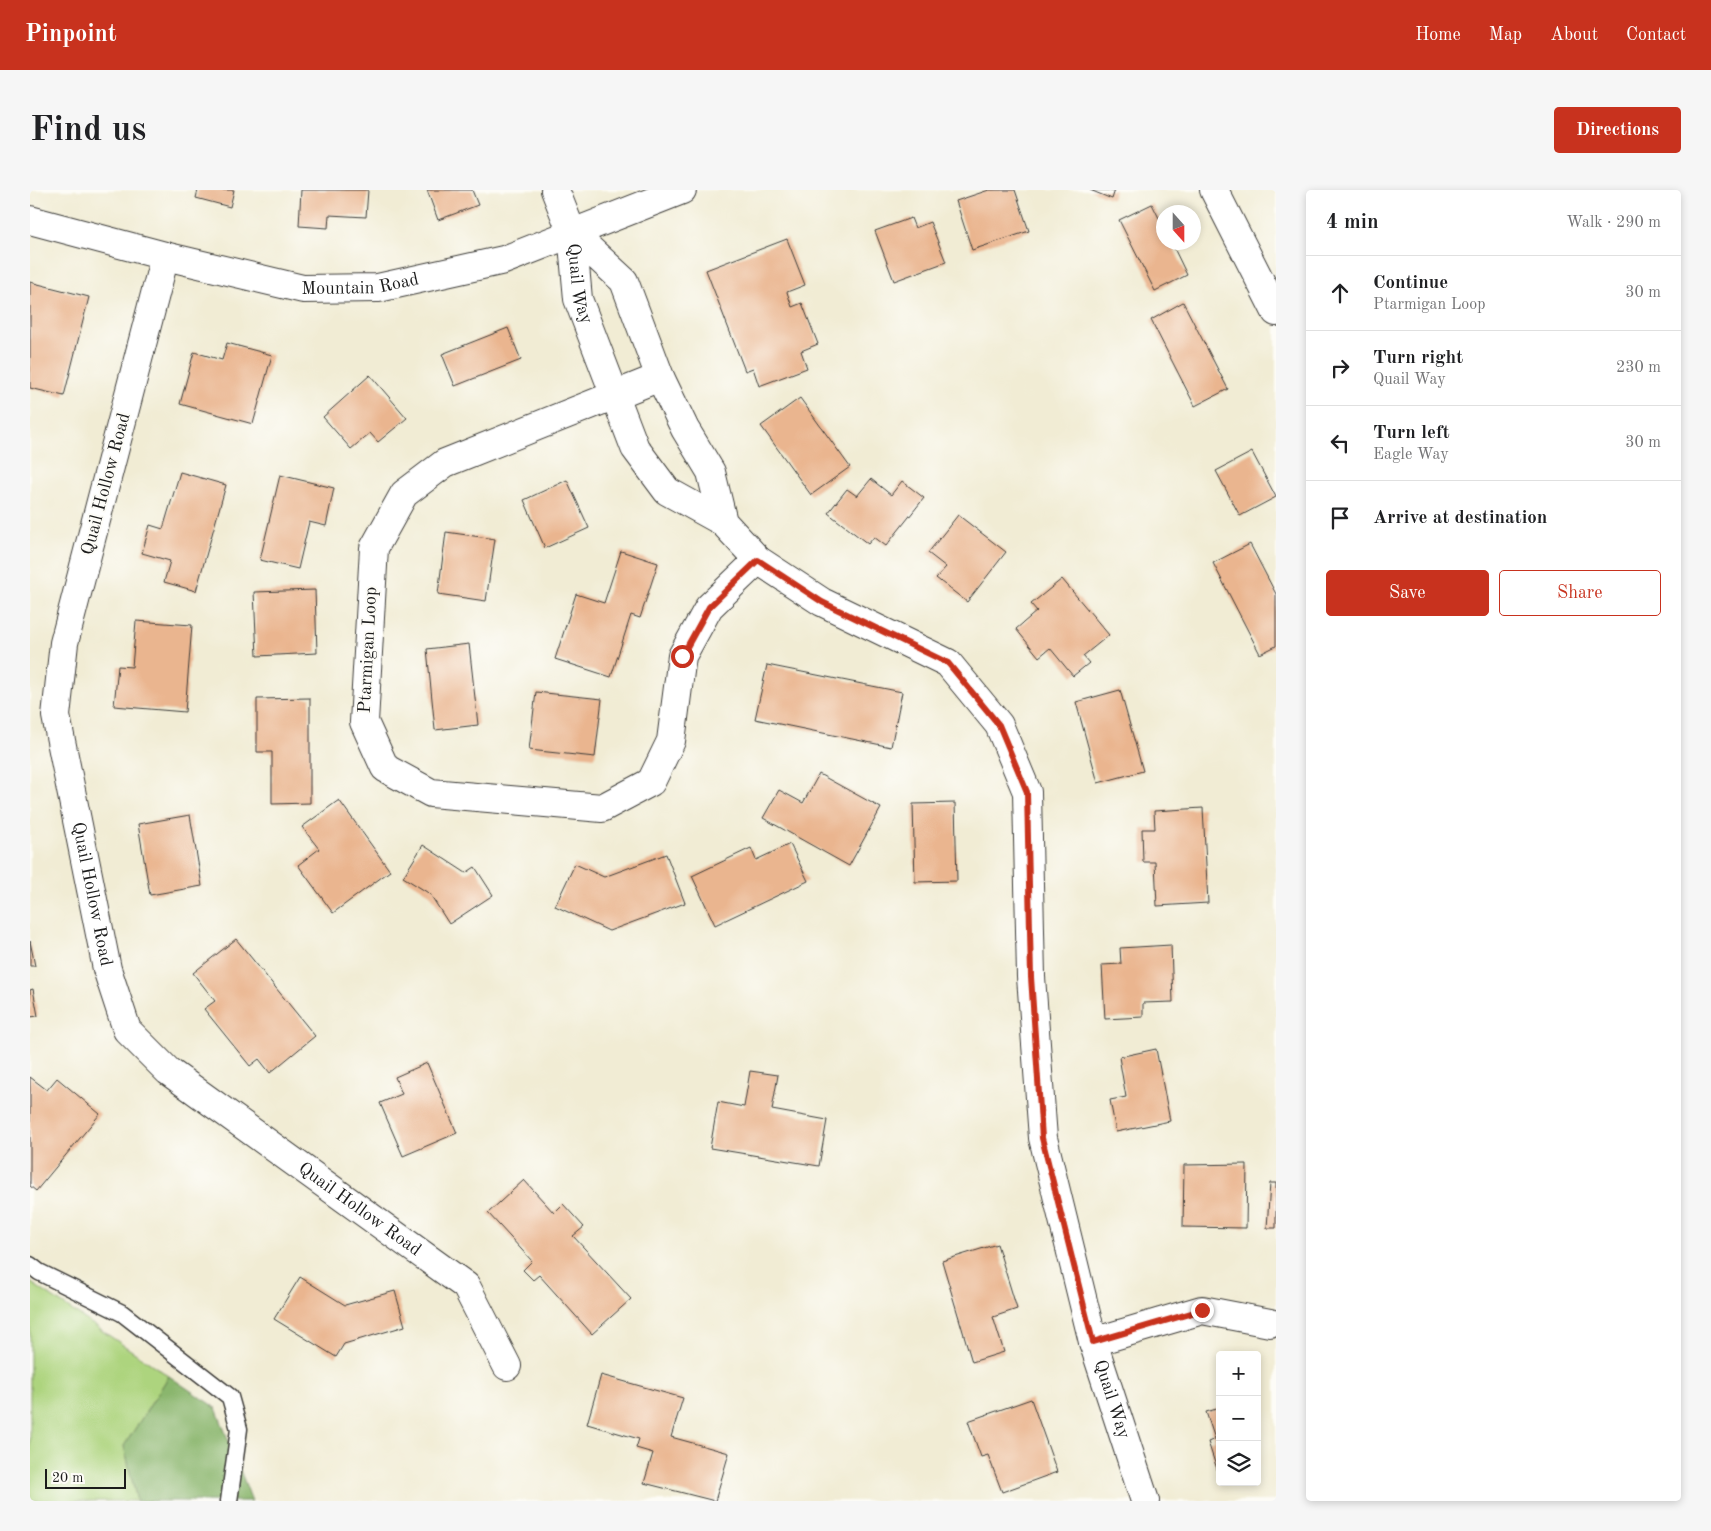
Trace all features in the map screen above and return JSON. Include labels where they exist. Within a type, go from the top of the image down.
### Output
[{"type":"street","points":[[555,190],[572,233]]},
{"type":"street","name":"Mountain Road","points":[[30,220],[165,256],[303,289],[378,288],[504,260],[682,190]]},
{"type":"street","points":[[1214,190],[1276,312]]},
{"type":"street","name":"Quail Way","points":[[572,233],[624,281],[660,377],[685,428],[711,472],[724,522]]},
{"type":"street","name":"Quail Way","points":[[572,233],[578,299],[635,448],[667,491],[724,522],[758,560],[822,602],[948,663],[999,725],[1027,792],[1031,977],[1042,1138],[1093,1342],[1146,1501]]},
{"type":"street","name":"Quail Hollow Road","points":[[165,256],[64,643],[56,716],[107,969],[127,1030],[161,1064],[466,1286],[506,1366]]},
{"type":"street","name":"Ptarmigan Loop","points":[[660,377],[445,463],[404,494],[374,548],[364,722],[385,768],[431,792],[602,808],[651,782],[672,741],[682,656],[709,607],[758,560]]},
{"type":"street","points":[[1093,1342],[1202,1310],[1270,1323]]},
{"type":"lane","points":[[30,1265],[40,1272],[122,1313],[230,1397],[239,1429],[229,1501]]},
{"type":"green space","points":[[30,1282],[169,1376],[124,1446],[137,1501],[30,1501]]},
{"type":"green space","points":[[169,1376],[216,1408],[252,1501],[137,1501],[124,1446]]},
{"type":"building","points":[[198,190],[234,190],[230,207],[196,198]]},
{"type":"building","points":[[301,190],[368,190],[366,217],[329,215],[328,228],[299,226]]},
{"type":"building","points":[[427,190],[472,190],[478,205],[438,220]]},
{"type":"building","points":[[989,190],[1015,190],[1029,231],[972,250],[956,201]]},
{"type":"building","points":[[1090,190],[1115,190],[1112,199]]},
{"type":"building","points":[[1152,204],[1156,212],[1156,250],[1175,250],[1187,275],[1155,291],[1119,220]]},
{"type":"building","points":[[911,218],[915,228],[930,222],[946,262],[894,281],[875,231]]},
{"type":"building","points":[[787,239],[805,285],[787,292],[792,307],[802,303],[818,344],[801,351],[807,368],[759,386],[753,368],[745,371],[706,270]]},
{"type":"building","points":[[30,282],[89,297],[64,396],[30,388]]},
{"type":"building","points":[[1183,302],[1228,389],[1195,406],[1151,320]]},
{"type":"building","points":[[508,328],[521,360],[455,386],[442,354]]},
{"type":"building","points":[[227,343],[272,355],[253,424],[180,404],[194,352],[222,360]]},
{"type":"building","points":[[370,375],[407,418],[378,442],[370,433],[351,449],[323,417]]},
{"type":"building","points":[[800,398],[850,467],[811,495],[761,426]]},
{"type":"building","points":[[1252,452],[1276,497],[1240,516],[1216,471]]},
{"type":"building","points":[[180,472],[226,485],[196,591],[164,582],[170,561],[142,553],[150,525],[163,529]]},
{"type":"building","points":[[280,475],[334,488],[326,526],[309,522],[298,569],[260,560]]},
{"type":"building","points":[[871,479],[891,495],[902,481],[924,498],[886,546],[874,537],[868,544],[828,513],[847,489],[857,496]]},
{"type":"building","points":[[567,480],[589,528],[545,548],[524,500]]},
{"type":"building","points":[[958,515],[1006,552],[967,602],[936,578],[946,567],[928,553]]},
{"type":"building","points":[[446,532],[495,539],[486,601],[438,594]]},
{"type":"building","points":[[1250,544],[1276,594],[1276,646],[1260,654],[1213,563]]},
{"type":"building","points":[[621,551],[658,563],[640,618],[631,615],[611,677],[555,659],[576,594],[604,603]]},
{"type":"building","points":[[1062,579],[1109,635],[1083,656],[1089,663],[1073,676],[1050,648],[1039,657],[1016,629],[1037,611],[1031,604]]},
{"type":"building","points":[[315,590],[317,653],[257,656],[254,592]]},
{"type":"building","points":[[136,621],[192,625],[185,712],[114,706],[118,666],[132,667]]},
{"type":"building","points":[[469,644],[478,725],[435,730],[427,649]]},
{"type":"building","points":[[767,665],[902,692],[891,747],[755,719]]},
{"type":"building","points":[[1120,690],[1143,771],[1098,783],[1076,702]]},
{"type":"building","points":[[536,692],[602,699],[595,757],[529,750]]},
{"type":"building","points":[[310,698],[310,803],[272,804],[272,752],[257,752],[257,699]]},
{"type":"building","points":[[819,774],[881,808],[849,866],[763,818],[779,790],[803,803]]},
{"type":"building","points":[[339,800],[390,871],[333,913],[298,865],[319,849],[302,827]]},
{"type":"building","points":[[955,803],[957,881],[915,882],[913,804]]},
{"type":"building","points":[[1203,808],[1208,903],[1157,906],[1155,862],[1143,862],[1142,829],[1155,829],[1154,811]]},
{"type":"building","points":[[190,815],[202,886],[150,895],[138,824]]},
{"type":"building","points":[[790,844],[808,881],[715,925],[692,876],[751,848],[756,860]]},
{"type":"building","points":[[423,845],[466,873],[475,867],[493,895],[449,924],[430,894],[403,877]]},
{"type":"building","points":[[666,854],[685,903],[609,931],[555,906],[575,864],[604,877]]},
{"type":"building","points":[[236,939],[315,1036],[270,1073],[259,1059],[250,1066],[204,1009],[215,1001],[193,973]]},
{"type":"building","points":[[30,941],[35,966],[30,966]]},
{"type":"building","points":[[1171,945],[1173,1002],[1143,1003],[1143,1017],[1105,1019],[1102,965],[1121,964],[1120,948]]},
{"type":"building","points":[[33,989],[38,1016],[30,1017],[30,990]]},
{"type":"building","points":[[1156,1049],[1170,1121],[1116,1132],[1110,1100],[1126,1097],[1119,1057]]},
{"type":"building","points":[[427,1063],[457,1133],[403,1156],[380,1103],[402,1094],[395,1077]]},
{"type":"building","points":[[750,1071],[778,1075],[772,1110],[827,1120],[819,1166],[710,1148],[718,1102],[744,1107]]},
{"type":"building","points":[[30,1077],[47,1090],[57,1078],[100,1114],[36,1191],[30,1186]]},
{"type":"building","points":[[1247,1164],[1246,1228],[1183,1227],[1184,1165]]},
{"type":"building","points":[[524,1180],[554,1213],[563,1204],[584,1227],[573,1236],[631,1299],[592,1334],[539,1275],[533,1280],[523,1270],[532,1261],[488,1213]]},
{"type":"building","points":[[1270,1183],[1276,1183],[1276,1228],[1267,1228]]},
{"type":"building","points":[[997,1244],[1017,1309],[993,1317],[1004,1352],[972,1362],[942,1261]]},
{"type":"building","points":[[300,1277],[345,1305],[395,1291],[405,1326],[344,1344],[336,1357],[274,1319]]},
{"type":"building","points":[[601,1375],[683,1398],[671,1437],[729,1453],[715,1501],[644,1483],[653,1453],[636,1448],[639,1439],[587,1424]]},
{"type":"building","points":[[1031,1399],[1057,1472],[1002,1492],[988,1455],[981,1457],[968,1421]]},
{"type":"building","points":[[1216,1409],[1216,1466],[1208,1442],[1215,1439],[1206,1412]]},
{"type":"route","points":[[682,656],[709,607],[758,560],[822,602],[948,663],[999,725],[1027,792],[1031,977],[1042,1138],[1093,1342],[1202,1310]]}]
